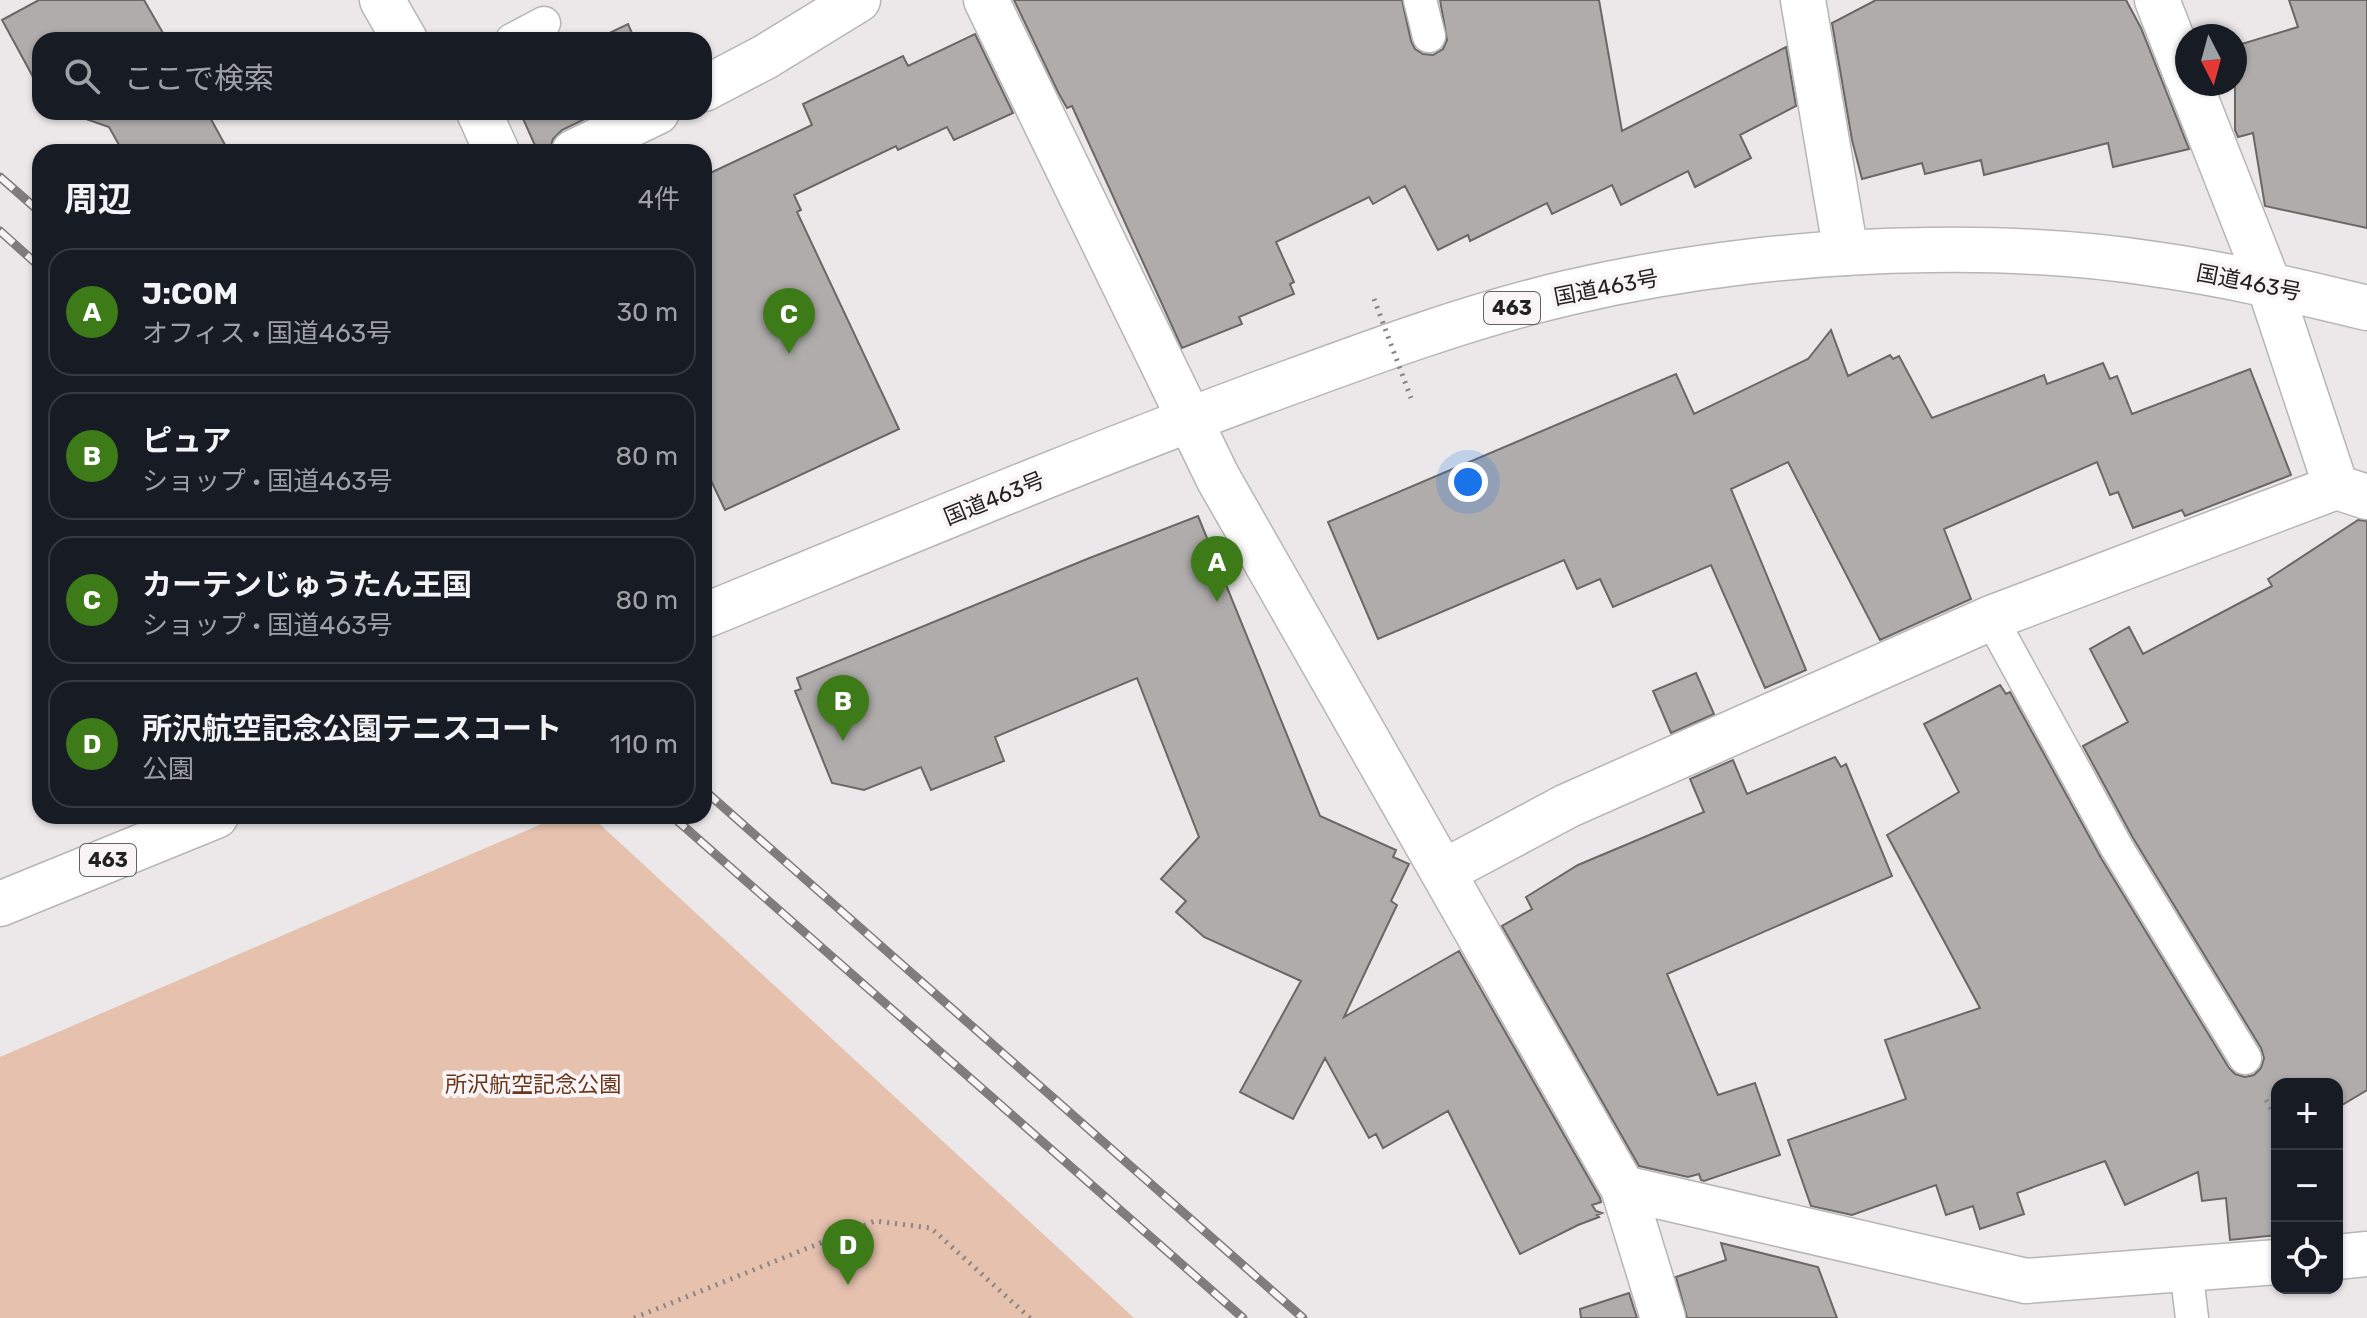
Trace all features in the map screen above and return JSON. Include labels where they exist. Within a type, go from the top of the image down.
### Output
[{"type":"main road","points":[[382,0],[400,32]]},
{"type":"main road","points":[[712,85],[765,57],[858,0]]},
{"type":"main road","points":[[986,0],[1188,420],[1226,492],[1623,1188],[1663,1318]]},
{"type":"main road","points":[[1803,0],[1846,253]]},
{"type":"main road","points":[[2157,0],[2175,46]]},
{"type":"main road","points":[[1443,872],[1567,806],[1991,618],[2352,492],[2195,96]]},
{"type":"main road","points":[[483,120],[493,144]]},
{"type":"main road","points":[[591,144],[640,120]]},
{"type":"main road","name":"国道463号","points":[[712,613],[1188,420],[1438,328],[1568,293],[1698,269],[1846,253],[1932,250],[2047,254],[2152,263],[2269,285],[2367,308]]},
{"type":"main road","name":"463","points":[[0,904],[196,824]]},
{"type":"main road","points":[[1623,1188],[2026,1281],[2271,1262]]},
{"type":"main road","points":[[2343,1256],[2367,1254]]},
{"type":"lane","points":[[1420,0],[1429,36]]},
{"type":"lane","points":[[527,32],[544,23]]},
{"type":"lane","points":[[1991,618],[2117,848],[2245,1058]]},
{"type":"lane","points":[[2186,1269],[2192,1318]]},
{"type":"path","points":[[1374,299],[1411,398]]},
{"type":"path","points":[[634,1318],[875,1221],[931,1228],[1030,1318]]},
{"type":"green space","name":"所沢航空記念公園","points":[[541,824],[600,824],[1134,1318],[0,1318],[0,1057]]},
{"type":"building","points":[[39,0],[144,0],[162,32],[32,32],[32,75],[2,20]]},
{"type":"building","points":[[1014,0],[1402,0],[1415,49],[1433,55],[1443,49],[1447,40],[1440,0],[1599,0],[1622,131],[1786,47],[1796,106],[1740,135],[1751,158],[1695,187],[1688,171],[1621,205],[1612,185],[1552,214],[1547,203],[1470,241],[1468,235],[1438,250],[1405,186],[1373,204],[1369,197],[1276,242],[1294,282],[1290,284],[1294,294],[1239,317],[1242,324],[1182,348],[1072,106],[1067,108],[1058,92]]},
{"type":"building","points":[[1876,0],[2126,0],[2141,28],[2189,149],[2113,167],[2108,143],[1984,175],[1981,160],[1925,174],[1922,163],[1862,179],[1852,140],[1832,23]]},
{"type":"building","points":[[2289,0],[2367,0],[2367,228],[2265,206],[2253,133],[2238,137],[2235,130],[2235,96],[2247,96],[2247,42],[2298,27]]},
{"type":"building","points":[[628,24],[632,32],[612,32]]},
{"type":"building","points":[[975,34],[1013,113],[954,140],[947,127],[898,150],[896,146],[794,195],[801,210],[797,212],[899,429],[725,510],[712,483],[712,172],[812,125],[803,104],[903,56],[908,66]]},
{"type":"building","points":[[89,120],[211,120],[225,144],[119,144],[109,127]]},
{"type":"building","points":[[524,120],[583,120],[562,130],[551,144],[534,144]]},
{"type":"building","points":[[1831,330],[1848,376],[1890,355],[1893,359],[1899,356],[1932,418],[2044,375],[2047,384],[2103,363],[2110,379],[2117,376],[2132,414],[2250,369],[2291,475],[2185,516],[2182,510],[2133,528],[2118,492],[2110,495],[2097,462],[1944,529],[1971,599],[1880,640],[1788,462],[1731,489],[1806,670],[1765,688],[1711,565],[1613,607],[1600,579],[1577,589],[1564,560],[1378,639],[1328,522],[1676,374],[1694,414],[1808,359]]},
{"type":"building","points":[[1198,516],[1320,816],[1396,850],[1393,857],[1409,864],[1391,901],[1397,905],[1344,1017],[1459,951],[1600,1198],[1601,1202],[1592,1205],[1602,1213],[1597,1215],[1599,1217],[1520,1254],[1448,1111],[1383,1148],[1376,1134],[1369,1138],[1325,1058],[1293,1119],[1240,1092],[1301,981],[1204,937],[1176,912],[1186,901],[1161,879],[1199,837],[1137,678],[995,737],[1004,761],[931,790],[921,767],[864,790],[832,783],[795,691],[801,689],[797,678]]},
{"type":"building","points":[[2358,520],[2367,521],[2367,1090],[2343,1104],[2343,1078],[2271,1078],[2271,1236],[2230,1240],[2226,1198],[2202,1201],[2198,1172],[2125,1205],[2105,1161],[2017,1193],[2024,1214],[1980,1229],[1973,1206],[1946,1215],[1936,1185],[1852,1215],[1811,1206],[1788,1140],[1906,1099],[1885,1040],[1980,1008],[1887,835],[1959,792],[1924,724],[2000,685],[2006,694],[2010,692],[2101,858],[2229,1068],[2245,1077],[2254,1075],[2261,1068],[2264,1058],[2261,1048],[2133,838],[2083,746],[2128,722],[2090,649],[2129,627],[2143,654],[2272,586],[2268,579]]},
{"type":"building","points":[[1696,673],[1714,714],[1671,733],[1653,691]]},
{"type":"building","points":[[1835,757],[1841,767],[1846,764],[1892,876],[1667,974],[1718,1095],[1755,1083],[1780,1155],[1704,1181],[1699,1174],[1688,1177],[1639,1166],[1502,926],[1532,909],[1526,897],[1578,865],[1704,812],[1690,779],[1733,760],[1747,794]]},
{"type":"building","points":[[1721,1243],[1818,1267],[1837,1318],[1687,1318],[1676,1277],[1726,1260]]},
{"type":"building","points":[[1629,1293],[1637,1318],[1581,1318],[1580,1309]]},
{"type":"railway","points":[[0,177],[32,205]]},
{"type":"railway","points":[[0,231],[32,260]]},
{"type":"railway","points":[[712,797],[1303,1318]]},
{"type":"railway","points":[[681,824],[1243,1318]]},
{"type":"place","name":"カーテンじゅうたん王国","points":[[789,354]]},
{"type":"place","name":"J:COM","points":[[1217,602]]},
{"type":"place","name":"ピュア","points":[[843,741]]},
{"type":"place","name":"所沢航空記念公園テニスコート","points":[[848,1285]]}]
